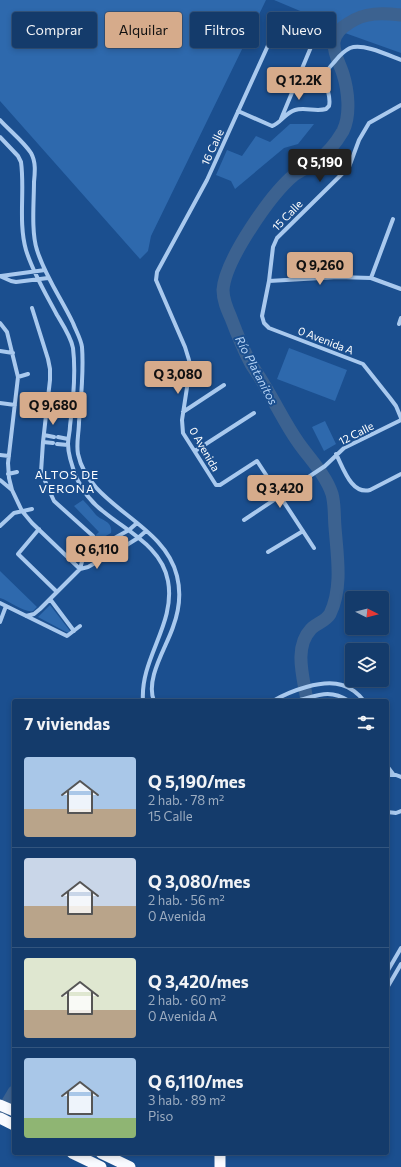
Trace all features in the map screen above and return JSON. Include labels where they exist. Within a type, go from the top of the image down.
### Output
[{"type":"highway","points":[[0,1104],[12,1110]]},
{"type":"highway","points":[[0,1118],[12,1124]]},
{"type":"highway","points":[[76,1155],[101,1167]]},
{"type":"highway","points":[[105,1155],[130,1166]]},
{"type":"highway","points":[[220,1155],[220,1167]]},
{"type":"street","name":"16 Calle","points":[[156,280],[157,272],[207,180],[267,47]]},
{"type":"street","points":[[238,111],[274,126],[289,112],[300,109],[322,110],[329,106],[330,99],[326,79],[327,72],[341,55],[354,47],[361,47],[401,60]]},
{"type":"street","points":[[280,121],[311,48]]},
{"type":"street","name":"15 Calle","points":[[269,281],[273,247],[277,238],[349,167],[359,140],[369,123],[401,105]]},
{"type":"street","points":[[0,120],[34,158],[35,243],[48,278],[66,308],[81,341],[83,372],[78,454],[85,472],[91,481],[112,504],[137,523],[160,545],[169,558],[176,575],[179,589],[176,616],[153,677],[152,688],[154,699]]},
{"type":"street","points":[[0,137],[18,156],[21,162],[25,248],[34,272],[72,345],[74,363],[73,392],[68,442],[74,472],[83,489],[105,513],[129,530],[148,547],[161,563],[166,574],[169,589],[169,601],[164,624],[146,672],[142,688],[143,699]]},
{"type":"street","points":[[371,278],[393,219]]},
{"type":"street","points":[[0,276],[45,270]]},
{"type":"street","points":[[0,276],[14,282],[48,278]]},
{"type":"street","points":[[269,281],[338,277],[371,278],[401,289]]},
{"type":"street","name":"0 Avenida","points":[[156,280],[185,347],[189,360],[190,368],[183,412],[183,433],[216,485],[220,485],[257,461],[281,496]]},
{"type":"street","name":"0 Avenida A","points":[[269,281],[262,316],[262,320],[266,326],[278,332],[363,364],[396,406],[401,419]]},
{"type":"street","points":[[32,308],[50,369],[41,472],[52,498],[93,536]]},
{"type":"street","points":[[399,324],[401,318]]},
{"type":"street","points":[[0,323],[7,332],[18,377],[8,474],[12,490],[22,510],[32,523],[80,569]]},
{"type":"street","points":[[0,351],[13,353]]},
{"type":"street","points":[[18,377],[28,374]]},
{"type":"street","points":[[183,412],[224,386]]},
{"type":"street","points":[[0,404],[15,405]]},
{"type":"street","points":[[195,450],[254,413]]},
{"type":"street","name":"12 Calle","points":[[244,520],[325,466],[344,448],[401,419]]},
{"type":"street","points":[[44,435],[56,437],[68,442]]},
{"type":"street","points":[[43,442],[55,443],[78,441]]},
{"type":"street","points":[[336,454],[352,484],[366,490],[370,490],[401,474]]},
{"type":"street","points":[[0,455],[9,456]]},
{"type":"street","points":[[8,474],[17,472]]},
{"type":"street","points":[[0,480],[12,490]]},
{"type":"street","points":[[281,496],[314,548]]},
{"type":"street","points":[[0,526],[12,515],[22,510],[32,509]]},
{"type":"street","points":[[111,540],[129,530],[137,523]]},
{"type":"street","points":[[39,529],[18,554],[56,591]]},
{"type":"street","points":[[117,551],[138,538],[146,531]]},
{"type":"street","points":[[268,552],[303,531]]},
{"type":"street","points":[[80,569],[82,558],[104,544]]},
{"type":"street","points":[[26,616],[36,613],[56,591],[80,569],[88,567],[109,555]]},
{"type":"street","points":[[50,599],[74,631]]},
{"type":"street","points":[[0,603],[67,636],[80,626]]},
{"type":"street","points":[[0,622],[6,606]]},
{"type":"street","points":[[277,699],[293,691],[324,684],[342,685],[353,691],[362,699]]},
{"type":"street","points":[[304,699],[329,693],[341,696],[346,699]]},
{"type":"street","points":[[389,769],[393,774]]},
{"type":"street","points":[[389,775],[393,774],[401,777]]},
{"type":"street","points":[[389,813],[401,811]]},
{"type":"street","points":[[389,969],[401,948]]},
{"type":"street","points":[[389,985],[401,964]]},
{"type":"shaded area","points":[[0,0],[266,0],[259,14],[259,12],[190,12],[190,48],[243,48],[151,236],[148,251],[140,259],[0,101]]},
{"type":"shaded area","points":[[274,0],[401,0],[401,53],[345,33],[336,28],[336,12],[303,12]]},
{"type":"shaded area","points":[[290,124],[314,124],[298,144],[284,148],[235,189],[231,181],[216,175],[227,150],[242,156],[256,136],[270,142]]},
{"type":"shaded area","points":[[289,348],[347,370],[335,401],[277,379]]},
{"type":"shaded area","points":[[325,421],[336,444],[324,451],[312,427]]},
{"type":"shaded area","points":[[83,500],[98,517],[109,524],[111,529],[111,533],[89,547],[86,544],[99,532],[74,506]]},
{"type":"shaded area","points":[[0,571],[37,607],[33,611],[21,609],[0,598]]},
{"type":"shaded area","points":[[50,605],[70,631],[68,633],[38,617]]},
{"type":"waterway","name":"Río Platanitos","points":[[307,699],[301,664],[302,645],[311,629],[330,614],[337,593],[338,560],[333,498],[326,480],[294,436],[251,364],[227,308],[223,290],[226,277],[240,245],[273,197],[294,175],[316,162],[328,152],[346,125],[348,102],[345,80],[334,46],[337,34],[346,25],[361,17],[374,14],[401,15]]},
{"type":"waterway","name":"Río Platanitos","points":[[0,1116],[12,1095]]},
{"type":"tunnel","points":[[109,555],[117,551]]},
{"type":"district","name":"ALTOS DE VERONA","points":[[67,481]]}]
